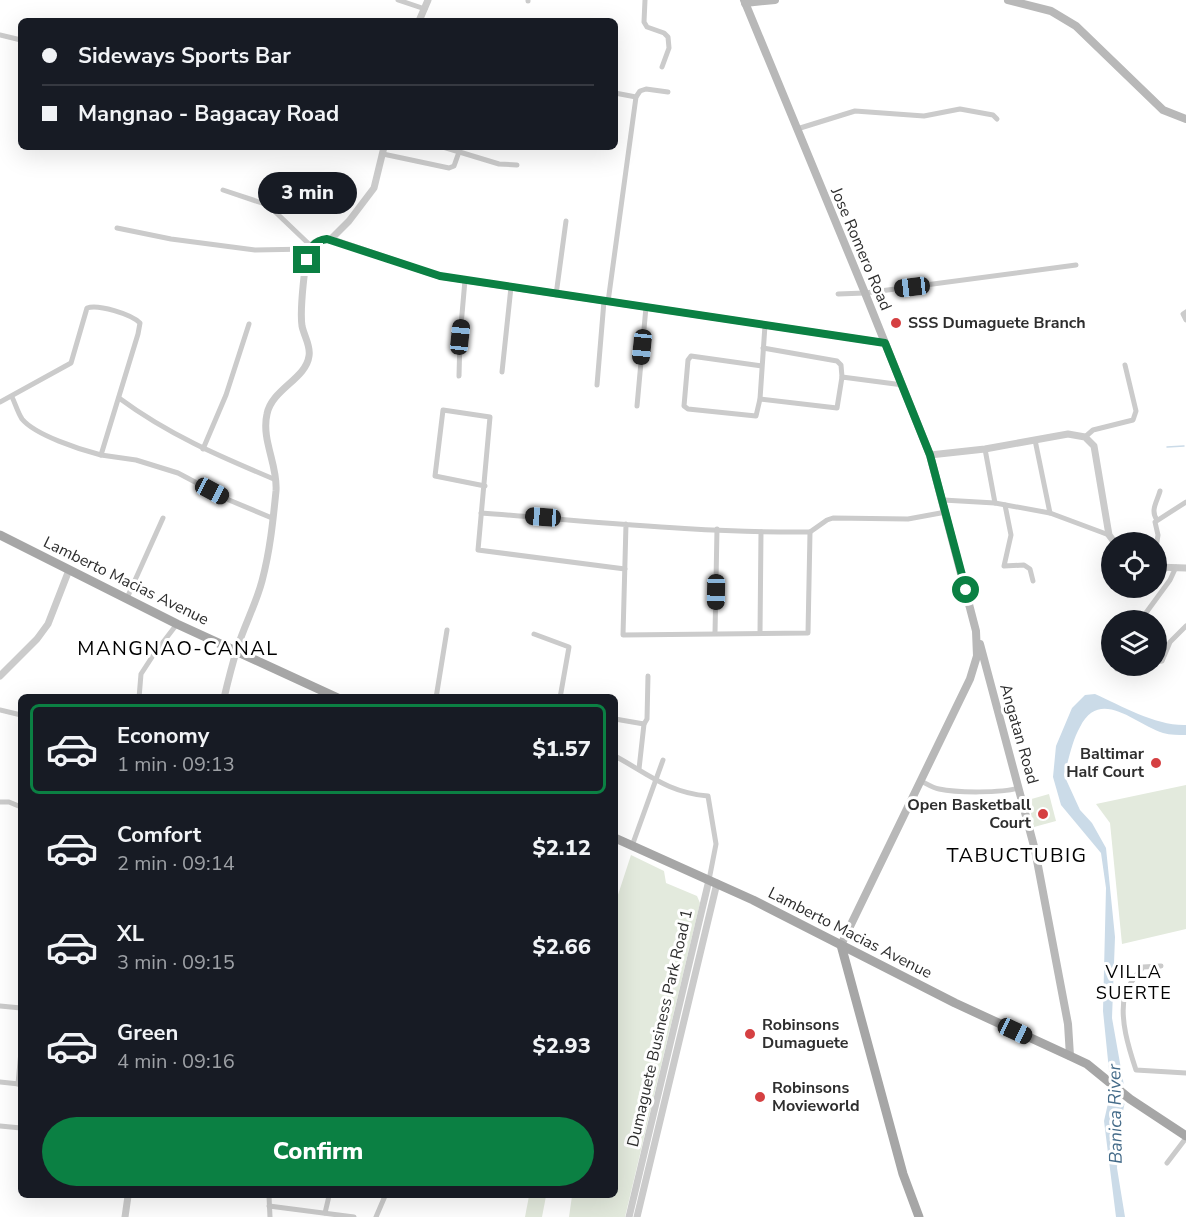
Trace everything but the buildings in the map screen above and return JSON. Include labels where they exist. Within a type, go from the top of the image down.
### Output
[{"type":"main road","points":[[744,1],[775,0]]},
{"type":"main road","points":[[1008,0],[1051,11],[1076,26],[1163,110],[1186,119]]},
{"type":"main road","name":"Jose Romero Road","points":[[744,1],[866,293],[930,455],[976,631],[977,656],[970,679],[841,945]]},
{"type":"main road","name":"Lamberto Macias Avenue","points":[[0,535],[177,624],[330,694]]},
{"type":"main road","name":"Angatan Road","points":[[976,631],[1035,850],[1068,1024],[1070,1056]]},
{"type":"main road","name":"Lamberto Macias Avenue","points":[[618,839],[713,881],[955,1003],[1070,1056],[1099,1073],[1130,1099],[1186,1137]]},
{"type":"main road","points":[[841,945],[903,1174],[919,1217]]},
{"type":"street","points":[[398,0],[425,9]]},
{"type":"street","points":[[420,18],[428,0]]},
{"type":"street","points":[[645,0],[644,22],[647,27],[664,33],[668,37],[669,48],[662,67]]},
{"type":"street","points":[[0,35],[18,39]]},
{"type":"street","points":[[597,385],[606,302],[636,97],[642,90],[668,92]]},
{"type":"street","points":[[618,94],[636,97]]},
{"type":"street","points":[[797,129],[855,111],[924,116],[960,109],[993,116],[997,120]]},
{"type":"street","points":[[330,240],[349,221],[374,188],[384,150],[449,168],[454,166],[459,152]]},
{"type":"street","points":[[453,150],[499,164],[517,165]]},
{"type":"street","points":[[223,190],[268,205],[310,248]]},
{"type":"street","points":[[556,295],[566,221]]},
{"type":"street","points":[[117,228],[171,239],[255,250],[310,248]]},
{"type":"street","points":[[225,694],[236,650],[261,582],[268,552],[276,480],[268,440],[267,415],[275,398],[300,373],[309,358],[302,321],[303,288],[310,248],[318,241],[330,240],[440,276],[885,343]]},
{"type":"street","points":[[838,294],[866,293],[1076,265]]},
{"type":"street","points":[[459,376],[465,280]]},
{"type":"street","points":[[502,372],[511,287]]},
{"type":"street","points":[[0,402],[71,363],[87,308],[94,306],[134,317],[140,323],[138,334],[101,455]]},
{"type":"street","points":[[637,406],[646,307]]},
{"type":"street","points":[[1186,312],[1183,314],[1186,320]]},
{"type":"street","points":[[203,449],[226,395],[249,324]]},
{"type":"street","points":[[762,366],[691,356],[688,360],[684,406],[688,409],[756,416],[760,399],[765,325]]},
{"type":"street","points":[[760,399],[837,408],[842,377],[837,361],[763,348]]},
{"type":"street","points":[[1085,437],[1093,430],[1133,420],[1136,411],[1125,365]]},
{"type":"street","points":[[842,377],[903,385]]},
{"type":"street","points":[[12,396],[22,419],[64,444],[101,455],[136,460],[178,473],[229,500],[272,518]]},
{"type":"street","points":[[118,398],[149,421],[203,449],[276,480]]},
{"type":"street","points":[[484,486],[435,476],[443,410],[490,417],[484,486],[481,513],[478,550],[625,569]]},
{"type":"street","points":[[930,455],[985,449],[1068,434],[1085,437],[1095,446],[1109,532]]},
{"type":"street","points":[[1035,440],[1050,513]]},
{"type":"street","points":[[985,449],[995,503]]},
{"type":"street","points":[[1157,520],[1153,513],[1160,491]]},
{"type":"street","points":[[943,500],[995,503],[1050,513],[1101,532]]},
{"type":"street","points":[[1157,532],[1155,526],[1157,520],[1186,502]]},
{"type":"street","points":[[1005,505],[1011,535],[1004,566],[1024,565],[1030,569],[1033,581]]},
{"type":"street","points":[[481,513],[761,532],[810,532],[833,518],[908,519],[946,512]]},
{"type":"street","points":[[127,598],[163,518]]},
{"type":"street","points":[[626,524],[623,636],[808,633],[810,532]]},
{"type":"street","points":[[715,633],[717,529]]},
{"type":"street","points":[[760,633],[761,532]]},
{"type":"street","points":[[1167,567],[1186,568]]},
{"type":"street","points":[[1148,610],[1170,580],[1176,567]]},
{"type":"street","points":[[0,676],[37,639],[48,624],[69,570]]},
{"type":"street","points":[[139,694],[141,674],[177,624]]},
{"type":"street","points":[[1167,649],[1170,642],[1186,626]]},
{"type":"street","points":[[437,694],[447,630]]},
{"type":"street","points":[[534,634],[569,647],[561,694]]},
{"type":"street","points":[[639,769],[644,724],[647,719],[648,676]]},
{"type":"street","points":[[0,710],[18,714]]},
{"type":"street","points":[[618,720],[644,724]]},
{"type":"street","points":[[618,758],[656,781],[692,795],[708,796],[716,844],[713,881]]},
{"type":"street","points":[[632,846],[663,760]]},
{"type":"street","points":[[921,781],[937,789],[959,791],[1020,788]]},
{"type":"street","points":[[0,802],[9,802],[18,806]]},
{"type":"street","name":"Dumaguete Business Park Road 1","points":[[637,1217],[654,1129],[713,881]]},
{"type":"street","points":[[1161,966],[1143,967],[1125,995],[1123,1011],[1131,1056],[1136,1070],[1186,1073]]},
{"type":"street","points":[[0,1006],[18,1008]]},
{"type":"street","points":[[0,1082],[18,1084]]},
{"type":"street","points":[[0,1126],[18,1128]]},
{"type":"street","name":"Dumaguete Business Park Road 1","points":[[629,1217],[654,1129]]},
{"type":"street","points":[[1167,1163],[1186,1137]]},
{"type":"street","points":[[125,1217],[128,1198]]},
{"type":"street","points":[[269,1198],[270,1217]]},
{"type":"street","points":[[325,1213],[329,1198]]},
{"type":"street","points":[[376,1217],[384,1198]]},
{"type":"street","points":[[269,1206],[351,1217]]},
{"type":"shaded area","points":[[1186,785],[1186,929],[1122,944],[1110,823],[1096,804]]},
{"type":"shaded area","name":"Open Basketball Court","points":[[1049,794],[1056,821],[1034,827],[1028,800]]},
{"type":"shaded area","points":[[631,855],[664,871],[666,883],[697,896],[700,903],[625,1217],[569,1217],[572,1198],[618,1198],[618,895]]},
{"type":"shaded area","points":[[529,1198],[546,1198],[542,1217],[525,1217]]},
{"type":"water","name":"Banica River","points":[[1095,694],[1151,719],[1186,725],[1186,735],[1163,733],[1118,712],[1108,709],[1097,710],[1088,715],[1080,727],[1064,775],[1080,810],[1092,823],[1106,848],[1115,937],[1112,1018],[1126,1097],[1119,1130],[1117,1168],[1125,1217],[1116,1217],[1104,1121],[1111,1090],[1103,1011],[1106,888],[1101,853],[1061,805],[1053,777],[1056,746],[1072,708],[1085,695]]},
{"type":"pier","points":[[1106,1070],[1128,1087],[1129,1097],[1126,1105],[1108,1090]]},
{"type":"waterway","points":[[1167,447],[1184,446]]},
{"type":"place","name":"SSS Dumaguete Branch","points":[[896,323]]},
{"type":"place","name":"Baltimar Half Court","points":[[1156,763]]},
{"type":"place","name":"Open Basketball Court","points":[[1043,814]]},
{"type":"place","name":"Robinsons Dumaguete","points":[[750,1034]]},
{"type":"place","name":"Robinsons Movieworld","points":[[760,1097]]},
{"type":"district","name":"MANGNAO-CANAL","points":[[178,648]]},
{"type":"district","name":"TABUCTUBIG","points":[[1017,855]]},
{"type":"district","name":"VILLA SUERTE","points":[[1134,982]]},
{"type":"route","points":[[307,260],[311,246],[327,239],[440,276],[885,343],[930,455],[966,590]]}]
